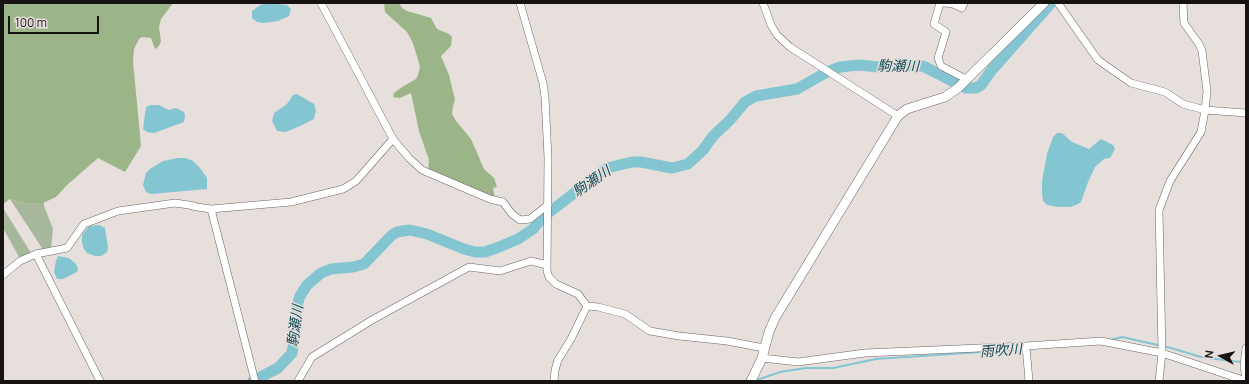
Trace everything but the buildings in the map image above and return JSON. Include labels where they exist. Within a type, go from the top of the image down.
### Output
[{"type":"street","points":[[322,3],[393,139],[409,158],[422,170],[490,199],[503,202],[512,214],[520,220],[530,219],[547,207]]},
{"type":"street","points":[[520,3],[543,83],[545,97],[548,158],[547,265],[549,277],[556,284],[578,294],[587,306],[598,307],[625,314],[650,331],[726,341],[764,348]]},
{"type":"street","points":[[763,3],[771,25],[777,36],[790,47],[898,116]]},
{"type":"street","points":[[940,3],[934,24],[946,32],[938,58],[941,66],[963,83]]},
{"type":"street","points":[[944,3],[953,4],[962,8],[964,3]]},
{"type":"street","points":[[753,378],[762,358],[769,332],[775,318],[898,116],[907,110],[945,97],[963,83],[1044,3]]},
{"type":"street","points":[[1058,3],[1098,60],[1131,83],[1164,92],[1183,104],[1206,110],[1246,113]]},
{"type":"street","points":[[1159,381],[1162,353],[1159,210],[1170,181],[1201,132],[1206,110],[1207,85],[1202,61],[1202,51],[1199,44],[1184,23],[1183,3]]},
{"type":"street","points":[[3,275],[20,261],[36,254],[67,248],[84,224],[118,211],[175,203],[211,209],[291,202],[343,189],[356,182],[393,139]]},
{"type":"street","points":[[211,209],[254,378]]},
{"type":"street","points":[[36,254],[100,381]]},
{"type":"street","points":[[298,381],[312,357],[372,320],[469,267],[500,271],[531,261],[547,265]]},
{"type":"street","points":[[554,381],[558,360],[571,339],[587,306]]},
{"type":"street","points":[[762,358],[798,362],[865,353],[1101,341],[1162,353],[1246,381],[1244,362],[1246,348]]},
{"type":"street","points":[[1026,346],[1029,381]]},
{"type":"green space","points":[[3,3],[173,3],[161,19],[159,27],[161,42],[158,47],[155,49],[151,38],[142,37],[139,39],[134,49],[133,61],[141,146],[125,172],[98,158],[67,185],[56,197],[41,204],[25,203],[10,199],[3,204]]},
{"type":"green space","points":[[384,3],[399,3],[402,8],[407,11],[431,18],[437,29],[449,34],[452,37],[451,46],[441,56],[449,75],[455,100],[452,114],[471,139],[484,169],[494,178],[497,187],[493,188],[495,198],[428,172],[429,160],[419,131],[411,93],[400,98],[393,97],[394,93],[416,79],[420,67],[412,41],[407,32],[385,12]]},
{"type":"green space","points":[[10,199],[25,203],[40,204],[44,202],[44,206],[53,229],[51,249],[19,257],[3,228],[3,208],[31,253],[42,248]]},
{"type":"water","points":[[268,3],[287,5],[291,9],[289,16],[278,21],[263,23],[257,22],[252,18],[252,11],[260,5]]},
{"type":"water","points":[[297,94],[314,104],[316,110],[314,119],[286,132],[277,131],[272,121],[274,113],[287,104],[293,95]]},
{"type":"water","points":[[151,105],[159,105],[168,110],[176,108],[184,112],[184,122],[154,133],[147,132],[143,129],[146,107]]},
{"type":"water","points":[[1057,133],[1062,133],[1072,142],[1089,149],[1101,139],[1113,145],[1115,149],[1110,158],[1104,159],[1095,167],[1081,202],[1070,207],[1047,205],[1043,201],[1042,181],[1047,154],[1053,137]]},
{"type":"water","points":[[186,158],[193,161],[200,168],[207,178],[207,189],[151,194],[146,192],[143,185],[146,173],[163,161]]},
{"type":"water","points":[[99,225],[105,228],[108,247],[107,252],[101,256],[95,256],[87,253],[84,249],[82,235],[89,226]]},
{"type":"water","points":[[58,256],[69,258],[76,264],[78,269],[77,272],[63,279],[57,279],[54,272]]},
{"type":"waterway","name":"駒瀬川","points":[[253,381],[278,368],[292,353],[295,336],[296,309],[300,296],[307,285],[321,273],[331,269],[353,267],[364,264],[392,235],[397,232],[410,230],[427,234],[475,252],[485,252],[499,247],[518,239],[533,229],[543,217],[607,168],[632,162],[641,162],[672,168],[688,164],[703,150],[713,136],[730,120],[745,102],[756,96],[797,89],[827,72],[840,67],[859,65],[879,67],[923,66],[966,88],[976,88],[981,85],[991,71],[1051,3]]},
{"type":"waterway","name":"雨吹川","points":[[1110,340],[1122,337],[1171,348],[1201,357],[1243,362]]},
{"type":"waterway","name":"雨吹川","points":[[754,381],[780,372],[806,368],[833,368],[876,359],[1011,350]]}]
